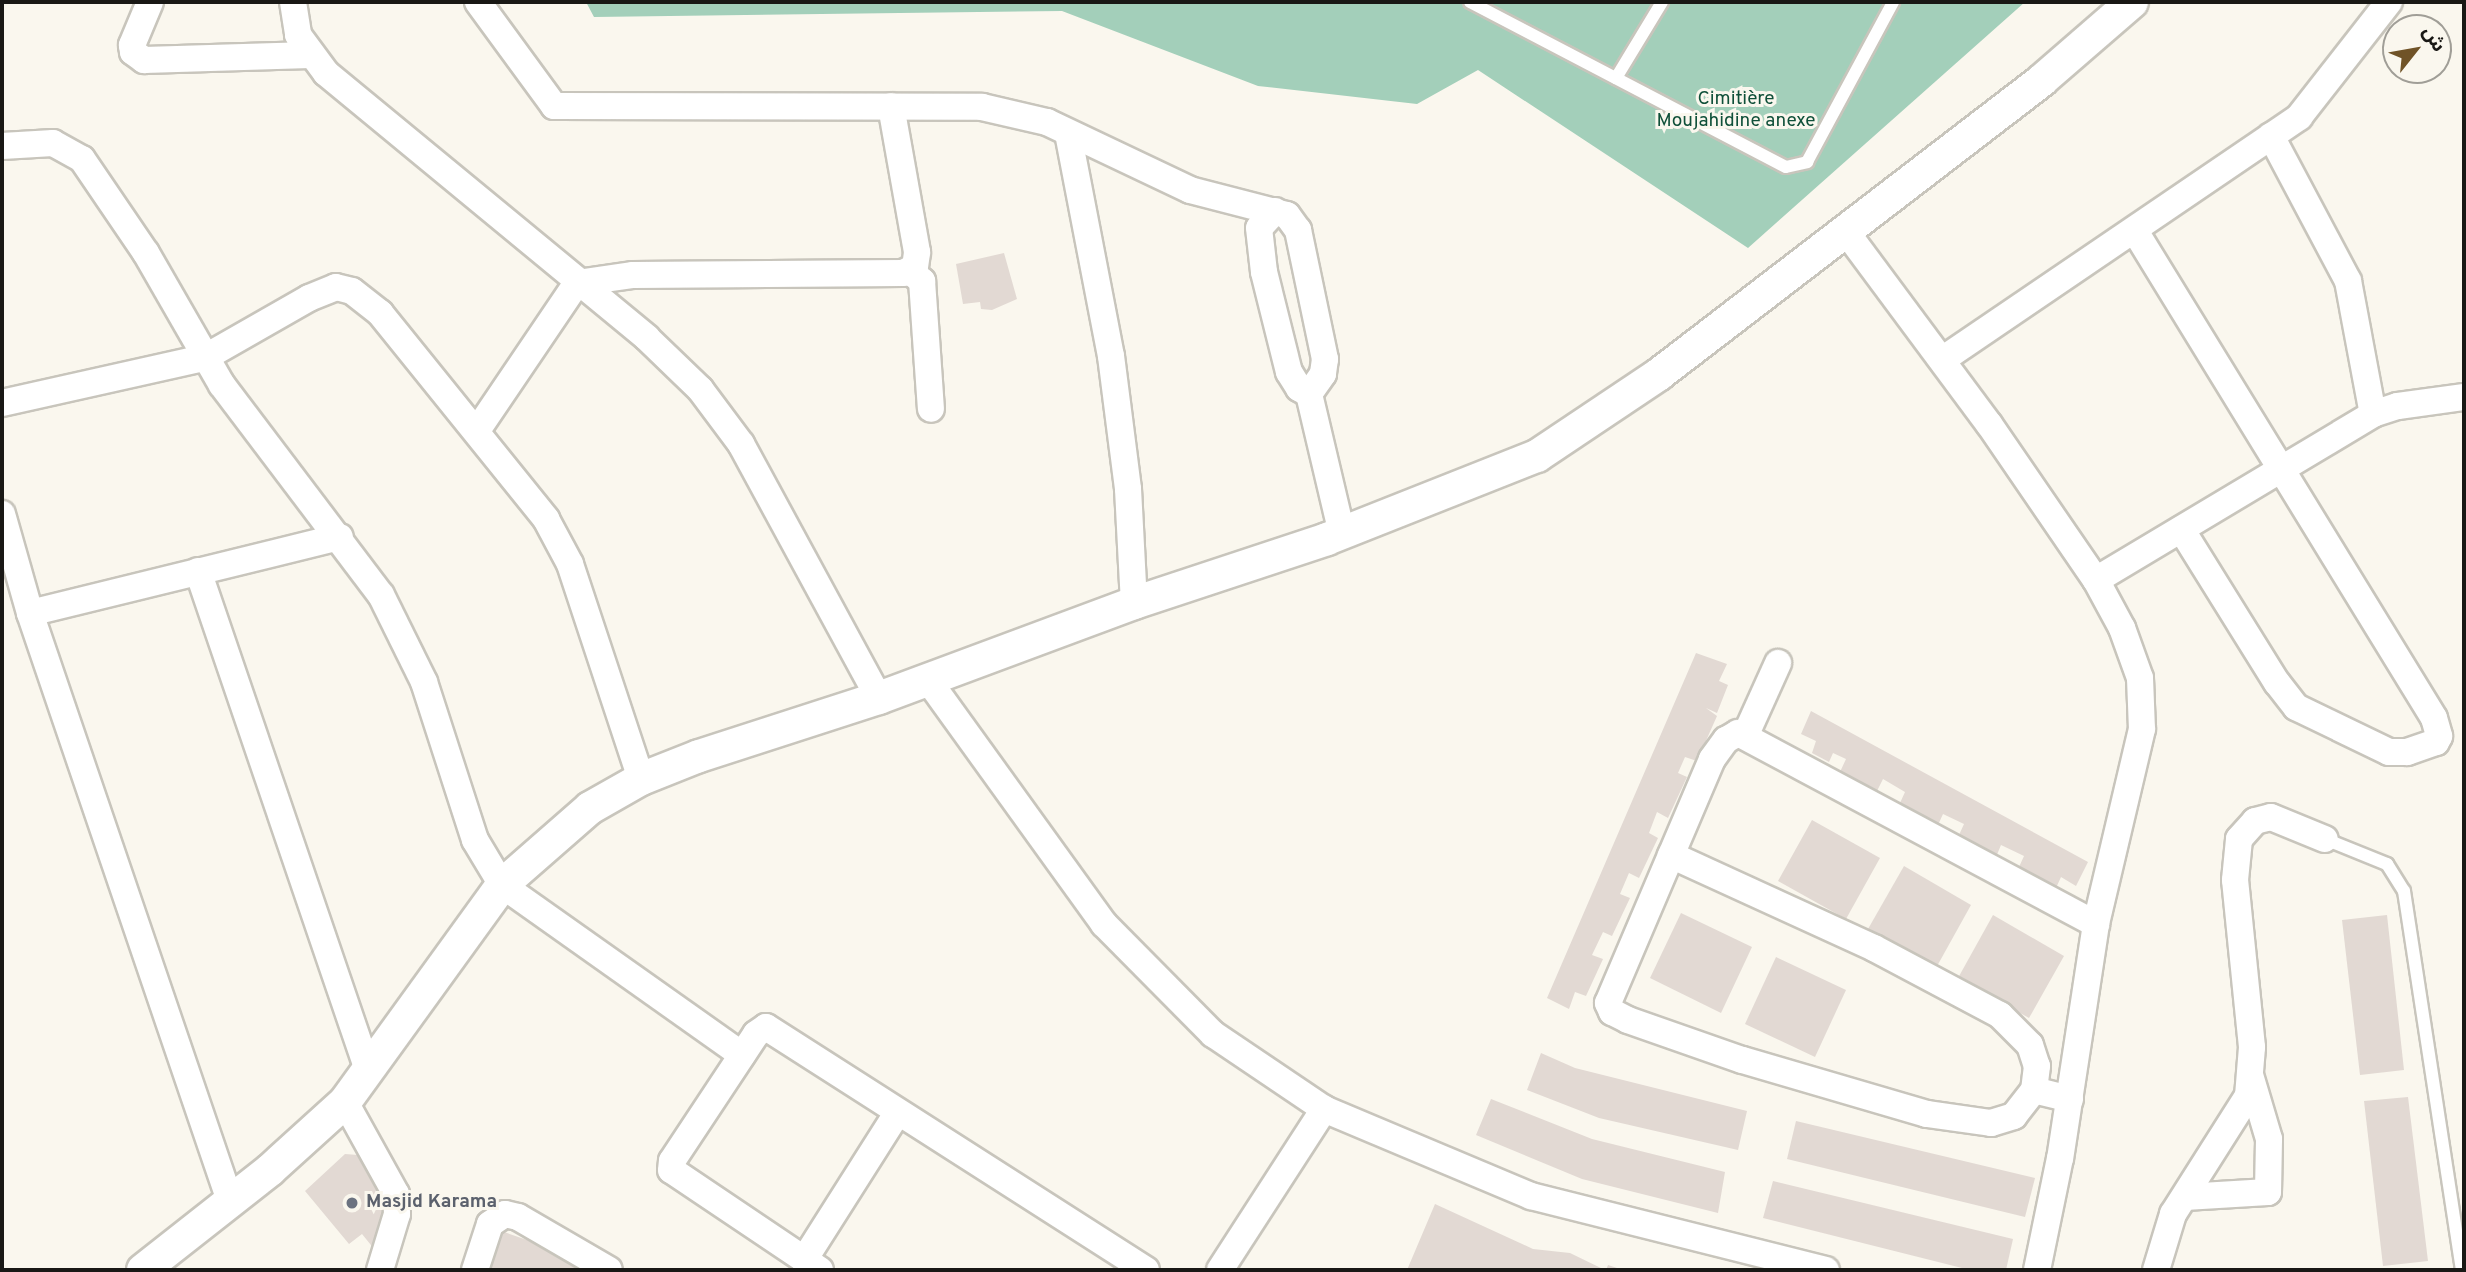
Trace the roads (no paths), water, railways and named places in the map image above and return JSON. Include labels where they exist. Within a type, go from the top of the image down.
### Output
[{"type":"street","points":[[150,2],[132,46],[144,60],[310,55]]},
{"type":"street","points":[[293,2],[298,35],[310,55],[450,179],[647,338],[701,389],[741,444],[879,698]]},
{"type":"street","points":[[478,2],[554,106],[982,107],[1026,114],[1190,190],[1287,215],[1298,230],[1325,359],[1323,374],[1309,394]]},
{"type":"street","points":[[143,1270],[230,1201],[345,1102],[502,885],[553,836],[641,779],[754,737],[879,698],[1134,603],[1342,534],[1497,474],[1568,437],[1658,375],[1844,229],[2042,80],[2132,2]]},
{"type":"street","points":[[1942,360],[2134,231],[2306,110],[2389,2]]},
{"type":"street","points":[[891,106],[917,252],[917,262],[910,271]]},
{"type":"street","points":[[1068,133],[1111,356],[1128,489],[1134,603]]},
{"type":"street","points":[[2271,136],[2348,281],[2373,414]]},
{"type":"street","points":[[2,146],[53,143],[82,159],[146,253],[204,358],[382,595],[411,651],[475,840],[502,885],[742,1055]]},
{"type":"street","points":[[1275,211],[1259,228],[1264,272],[1289,372],[1309,394],[1342,534]]},
{"type":"street","points":[[1844,229],[1942,360],[2096,580],[2133,652],[2143,705],[2134,774],[2096,924],[2070,1099],[2037,1270]]},
{"type":"street","points":[[2134,231],[2434,718],[2439,736],[2430,747],[2407,752],[2381,750],[2296,706],[2277,684],[2181,529]]},
{"type":"street","points":[[478,429],[577,283],[633,275],[726,271],[910,271],[922,281],[931,409]]},
{"type":"street","points":[[2,403],[204,358],[309,298],[344,287],[380,313],[478,429],[547,519],[570,564],[641,779]]},
{"type":"street","points":[[2096,580],[2373,414],[2464,397]]},
{"type":"street","points":[[2,514],[30,613],[230,1201]]},
{"type":"street","points":[[30,613],[340,537]]},
{"type":"street","points":[[198,571],[368,1070]]},
{"type":"street","points":[[1745,734],[1778,663]]},
{"type":"street","points":[[928,680],[1104,924],[1213,1034],[1324,1109],[1531,1196],[1826,1270]]},
{"type":"street","points":[[1671,855],[1874,948],[2000,1015],[2030,1045],[2037,1066],[2034,1090],[2014,1116],[1976,1124],[1830,1089],[1615,1014],[1608,1003],[1671,855],[1712,759],[1732,736],[1745,734],[2096,924]]},
{"type":"street","points":[[2156,1270],[2173,1214],[2248,1096],[2252,1047],[2235,880],[2239,839],[2255,821],[2271,817],[2325,839]]},
{"type":"street","points":[[898,1112],[812,1265],[671,1170],[672,1161],[759,1030],[771,1028],[1146,1270]]},
{"type":"street","points":[[2185,1197],[2268,1192],[2269,1139],[2250,1075]]},
{"type":"street","points":[[2034,1090],[2070,1099]]},
{"type":"street","points":[[345,1102],[396,1194],[397,1214],[380,1270]]},
{"type":"street","points":[[1220,1270],[1324,1109]]},
{"type":"street","points":[[475,1270],[490,1224],[505,1214],[518,1217],[609,1270]]},
{"type":"lane","points":[[1470,2],[1786,167],[1807,162],[1893,2]]},
{"type":"lane","points":[[1616,78],[1662,2]]},
{"type":"lane","points":[[2325,839],[2387,864],[2404,891],[2462,1270]]},
{"type":"place","name":"Masjid Karama","points":[[352,1203]]},
{"type":"park label","name":"Cimitière Moujahidine anexe","points":[[1736,111]]}]
